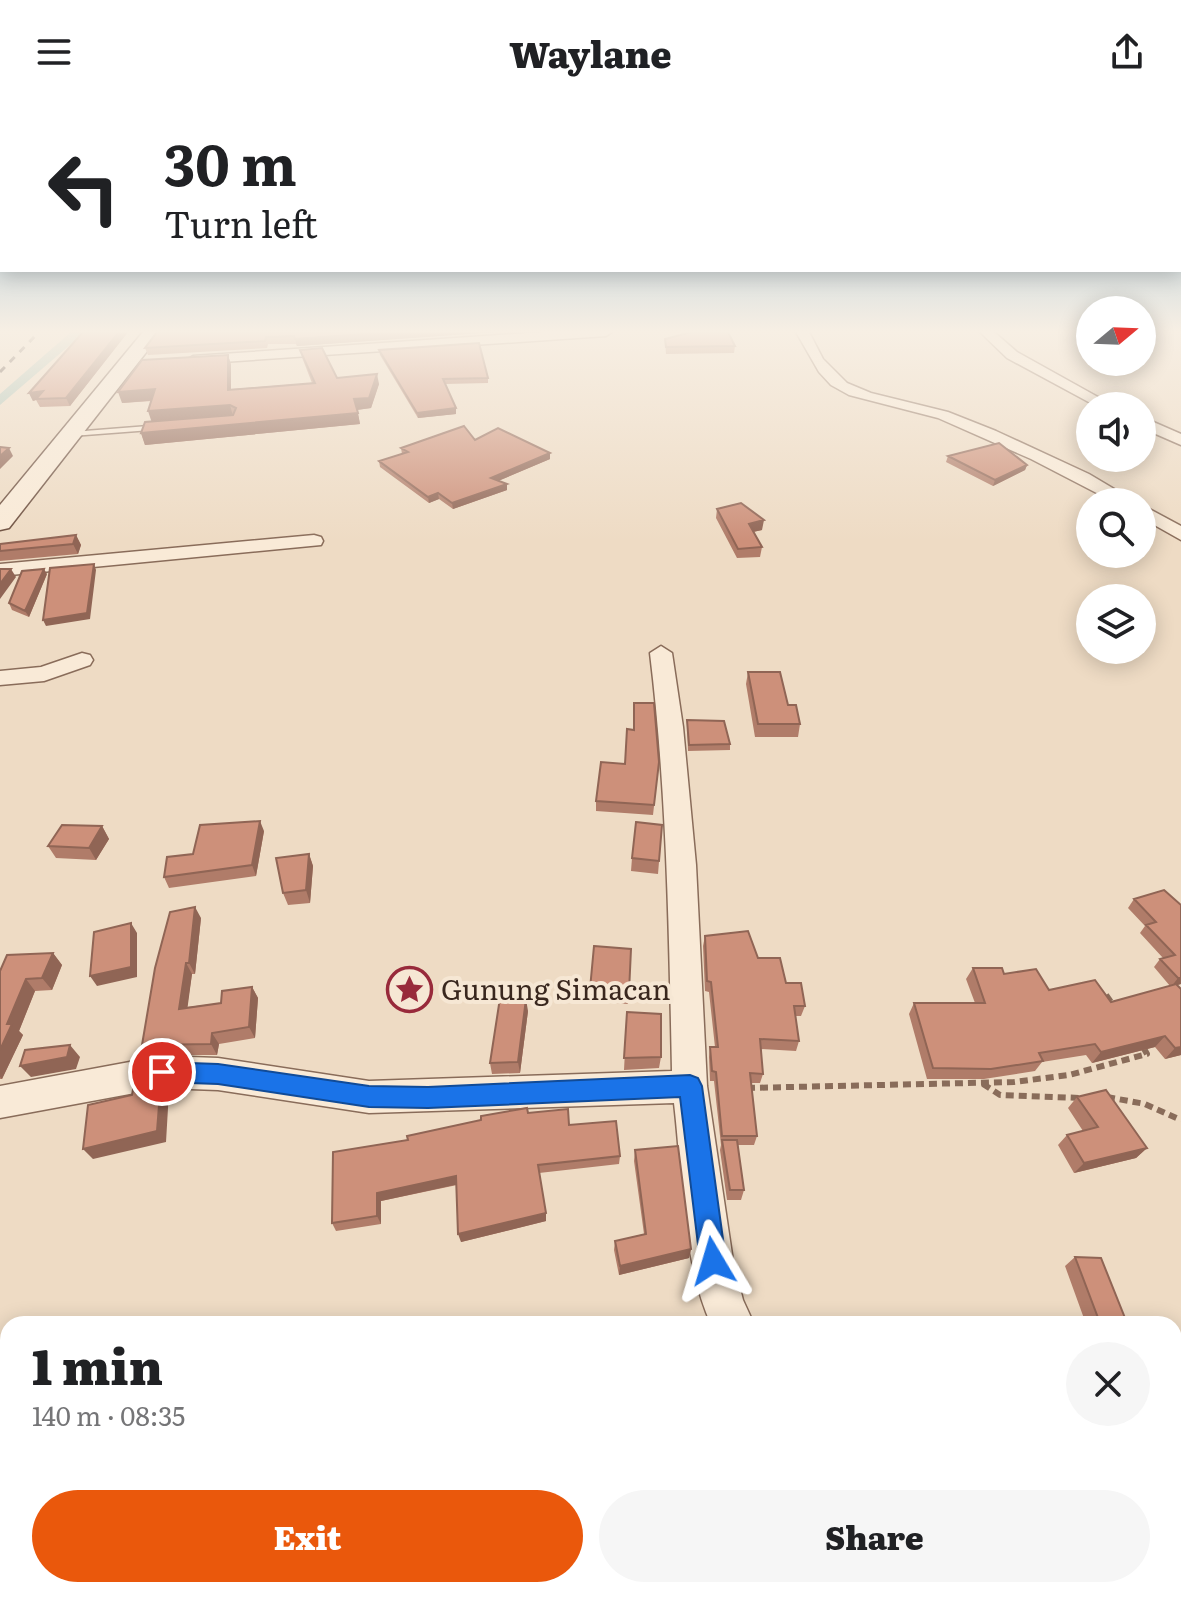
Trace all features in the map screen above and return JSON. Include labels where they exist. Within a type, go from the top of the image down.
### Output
[{"type":"main road","points":[[0,522],[102,402]]},
{"type":"street","points":[[888,402],[940,414],[1019,447],[1100,488]]},
{"type":"street","points":[[1156,428],[1181,440]]},
{"type":"street","points":[[1156,519],[1181,534]]},
{"type":"street","points":[[0,570],[314,541]]},
{"type":"street","points":[[661,653],[671,727],[682,865],[690,1086],[713,1261],[729,1316]]},
{"type":"street","points":[[0,678],[44,674],[82,660]]},
{"type":"street","points":[[0,1102],[162,1072],[218,1074],[369,1097],[690,1086]]},
{"type":"lane","points":[[72,434],[173,426]]},
{"type":"path","points":[[1106,995],[1122,1018]]},
{"type":"path","points":[[690,1086],[765,1088],[983,1083],[1069,1075],[1147,1054],[1139,1040]]},
{"type":"path","points":[[983,1083],[989,1091],[1000,1095],[1107,1097],[1145,1104],[1181,1120]]},
{"type":"building","points":[[151,402],[355,402],[358,413],[141,433],[145,422],[233,415],[236,408],[230,405],[148,411]]},
{"type":"building","points":[[410,402],[453,402],[456,408],[417,413]]},
{"type":"building","points":[[464,426],[475,440],[498,428],[550,453],[491,478],[507,484],[452,503],[438,493],[428,497],[379,461],[408,452],[401,448]]},
{"type":"building","points":[[999,443],[1027,465],[995,480],[948,456]]},
{"type":"building","points":[[0,447],[9,448],[0,456]]},
{"type":"building","points":[[741,503],[764,520],[749,524],[762,547],[738,549],[717,509]]},
{"type":"building","points":[[76,535],[73,544],[0,551],[0,544]]},
{"type":"building","points":[[94,564],[87,613],[43,620],[50,568]]},
{"type":"building","points":[[0,569],[11,569],[0,584]]},
{"type":"building","points":[[44,569],[25,611],[9,603],[22,571]]},
{"type":"building","points":[[748,672],[780,672],[788,705],[796,705],[800,724],[758,724]]},
{"type":"building","points":[[634,703],[654,703],[659,762],[654,805],[596,801],[601,762],[625,764],[627,729],[634,730]]},
{"type":"building","points":[[687,720],[724,721],[730,744],[689,745]]},
{"type":"building","points":[[260,821],[252,865],[164,877],[167,857],[193,854],[200,825]]},
{"type":"building","points":[[636,822],[662,825],[659,861],[632,858]]},
{"type":"building","points":[[62,825],[102,826],[89,848],[48,846]]},
{"type":"building","points":[[309,854],[306,890],[283,893],[276,858]]},
{"type":"building","points":[[1164,890],[1181,905],[1181,978],[1160,959],[1175,955],[1146,925],[1156,922],[1134,899]]},
{"type":"building","points":[[195,907],[189,963],[186,963],[179,1009],[221,1003],[222,991],[252,987],[249,1027],[212,1033],[211,1044],[142,1045],[155,968],[170,912]]},
{"type":"building","points":[[131,923],[131,967],[90,976],[94,932]]},
{"type":"building","points":[[748,931],[758,958],[780,958],[786,983],[801,983],[805,1006],[794,1006],[799,1041],[760,1039],[763,1074],[750,1073],[757,1136],[722,1136],[716,1072],[712,1071],[710,1047],[718,1047],[711,982],[707,981],[705,936]]},
{"type":"building","points":[[594,946],[631,949],[629,992],[590,989]]},
{"type":"building","points":[[53,953],[42,978],[26,979],[0,1050],[0,971],[7,955]]},
{"type":"building","points":[[973,968],[1002,968],[1004,974],[1036,969],[1049,990],[1095,980],[1111,1002],[1176,984],[1181,989],[1181,1047],[1175,1048],[1165,1036],[1101,1052],[1095,1044],[1039,1053],[1043,1061],[991,1069],[933,1068],[914,1003],[985,1003]]},
{"type":"building","points":[[500,998],[526,999],[518,1062],[490,1063]]},
{"type":"building","points":[[627,1012],[661,1014],[661,1057],[624,1058]]},
{"type":"building","points":[[70,1045],[67,1057],[20,1066],[25,1050]]},
{"type":"building","points":[[161,1080],[157,1131],[83,1149],[88,1105],[132,1095],[134,1084]]},
{"type":"building","points":[[1106,1090],[1147,1148],[1084,1163],[1067,1135],[1098,1127],[1077,1097]]},
{"type":"building","points":[[527,1108],[528,1113],[568,1109],[569,1125],[616,1121],[620,1156],[538,1165],[546,1213],[458,1234],[456,1176],[377,1193],[377,1216],[332,1223],[333,1152],[408,1140],[407,1136],[481,1120],[481,1116]]},
{"type":"building","points":[[722,1140],[737,1140],[744,1190],[730,1190]]},
{"type":"building","points":[[678,1146],[691,1249],[620,1266],[615,1241],[646,1234],[635,1150]]},
{"type":"building","points":[[1075,1257],[1101,1258],[1124,1316],[1097,1316]]},
{"type":"place","name":"Gunung Simacan","points":[[410,990]]},
{"type":"route","points":[[162,1072],[218,1074],[369,1097],[690,1086],[713,1261]]}]
